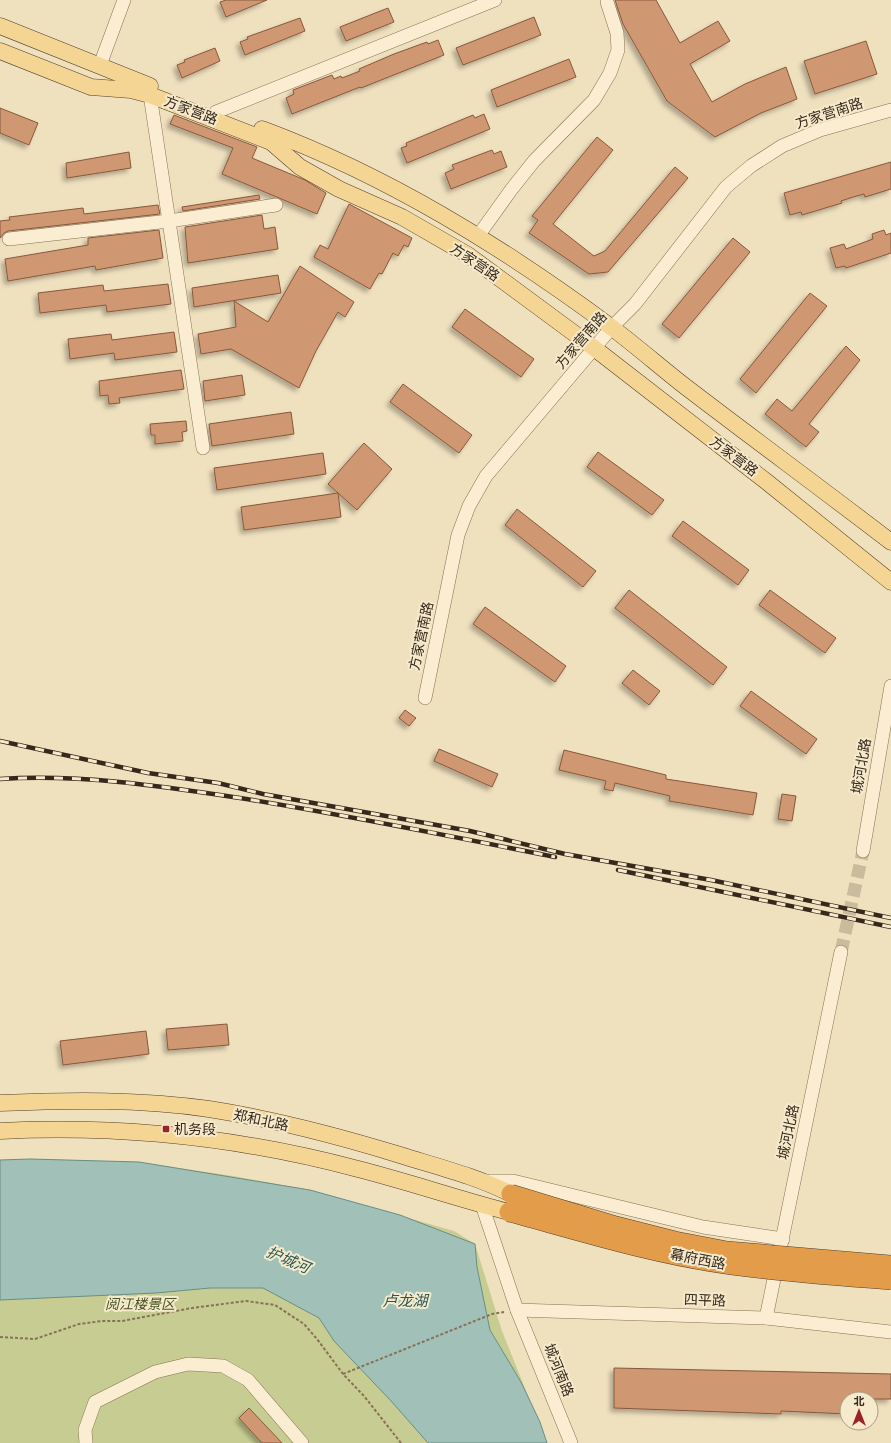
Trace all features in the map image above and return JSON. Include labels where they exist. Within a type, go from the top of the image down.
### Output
[{"type":"highway","name":"幕府西路","points":[[510,1203],[727,1251],[891,1264]]},
{"type":"highway","name":"幕府西路","points":[[510,1203],[614,1240],[724,1264],[816,1275],[891,1280]]},
{"type":"main road","name":"方家营路","points":[[0,26],[100,66],[150,90],[271,142],[300,166],[339,189],[402,217],[468,255],[594,348],[767,482],[891,582]]},
{"type":"main road","name":"方家营路","points":[[0,51],[91,87],[150,90],[216,112],[310,147],[409,195],[478,236],[612,327],[681,383],[891,542]]},
{"type":"main road","name":"郑和北路","points":[[0,1103],[43,1101],[134,1102],[209,1109],[293,1126],[372,1146],[487,1181],[510,1203]]},
{"type":"main road","name":"郑和北路","points":[[0,1131],[41,1129],[204,1138],[280,1151],[358,1169],[482,1205],[510,1203]]},
{"type":"street","points":[[100,66],[124,0]]},
{"type":"street","points":[[216,112],[495,0]]},
{"type":"street","points":[[478,236],[534,161],[594,100],[610,73],[618,50],[617,33],[607,2]]},
{"type":"street","points":[[150,90],[203,448]]},
{"type":"street","name":"方家营南路","points":[[425,698],[458,535],[469,506],[486,476],[612,327],[635,304],[726,187],[751,166],[782,146],[820,130],[891,110]]},
{"type":"street","points":[[9,239],[169,221],[276,205]]},
{"type":"street","name":"城河北路","points":[[862,851],[891,686]]},
{"type":"street","name":"城河北路","points":[[766,1318],[841,952]]},
{"type":"street","points":[[487,1181],[514,1181],[703,1228],[783,1239]]},
{"type":"street","name":"城河南路","points":[[482,1205],[517,1310],[570,1443]]},
{"type":"street","name":"四平路","points":[[517,1310],[766,1318],[891,1332]]},
{"type":"street","points":[[86,1443],[85,1430],[95,1402],[155,1372],[188,1364],[223,1366],[248,1380],[302,1443]]},
{"type":"path","points":[[0,1337],[36,1339],[79,1324],[102,1321],[122,1321],[246,1301],[275,1305],[304,1324],[343,1374],[364,1396],[401,1443]]},
{"type":"path","points":[[343,1374],[492,1314]]},
{"type":"green space","name":"阅江楼景区","points":[[30,1159],[139,1162],[233,1176],[310,1190],[454,1231],[475,1244],[502,1331],[547,1443],[0,1443],[0,1160]]},
{"type":"water","name":"卢龙湖","points":[[30,1159],[139,1162],[310,1190],[400,1215],[475,1244],[477,1267],[490,1330],[521,1382],[540,1422],[547,1443],[428,1443],[392,1402],[334,1341],[319,1318],[263,1288],[210,1288],[156,1293],[0,1300],[0,1160]]},
{"type":"building","points":[[226,0],[267,0],[226,17],[220,2]]},
{"type":"building","points":[[615,0],[656,0],[680,43],[718,21],[730,41],[690,64],[712,102],[745,84],[786,67],[797,99],[761,113],[715,137],[667,101],[623,24]]},
{"type":"building","points":[[388,8],[394,22],[346,41],[340,27]]},
{"type":"building","points":[[534,17],[541,35],[463,65],[456,48]]},
{"type":"building","points":[[300,18],[305,31],[245,55],[240,42],[248,39],[247,37]]},
{"type":"building","points":[[438,40],[444,55],[292,114],[286,98],[294,94],[293,90],[332,75],[334,79],[341,76],[342,78],[394,54],[427,42],[428,44]]},
{"type":"building","points":[[866,41],[877,74],[815,94],[804,61]]},
{"type":"building","points":[[215,48],[220,61],[182,78],[177,65],[185,62],[184,60]]},
{"type":"building","points":[[569,59],[576,77],[497,107],[491,90]]},
{"type":"building","points":[[0,108],[38,123],[29,145],[0,133]]},
{"type":"building","points":[[484,114],[490,129],[407,163],[401,148],[407,146],[406,143],[473,115],[475,118]]},
{"type":"building","points":[[174,115],[257,147],[252,158],[305,180],[326,193],[317,214],[222,174],[233,148],[170,124]]},
{"type":"building","points":[[597,137],[613,150],[553,224],[594,256],[605,251],[675,167],[688,178],[608,272],[589,274],[529,233],[538,220],[532,216]]},
{"type":"building","points":[[492,150],[494,154],[501,151],[507,167],[451,189],[445,173],[454,169],[452,165]]},
{"type":"building","points":[[129,152],[131,168],[67,178],[66,163]]},
{"type":"building","points":[[891,162],[891,189],[865,197],[864,194],[853,197],[841,201],[842,203],[802,215],[801,212],[790,215],[784,193]]},
{"type":"building","points":[[259,195],[260,199],[183,211],[182,207]]},
{"type":"building","points":[[349,204],[412,238],[408,247],[404,245],[398,256],[393,253],[382,274],[379,273],[370,289],[314,257],[320,245],[328,249]]},
{"type":"building","points":[[158,205],[160,214],[8,231],[0,238],[0,221],[10,220],[9,217],[83,208],[84,214]]},
{"type":"building","points":[[262,215],[264,229],[275,227],[278,249],[188,263],[185,227]]},
{"type":"building","points":[[159,230],[163,258],[96,270],[95,266],[8,281],[5,259],[88,245],[88,238]]},
{"type":"building","points":[[884,230],[886,235],[891,233],[891,253],[846,268],[845,266],[836,268],[830,248],[844,244],[846,249],[873,239],[872,234]]},
{"type":"building","points":[[733,238],[750,252],[679,338],[662,324]]},
{"type":"building","points":[[300,266],[354,302],[345,317],[338,312],[316,351],[299,388],[231,349],[201,354],[198,334],[236,327],[234,301],[268,322]]},
{"type":"building","points":[[278,275],[281,293],[194,307],[192,288]]},
{"type":"building","points":[[168,284],[171,304],[107,312],[106,305],[40,313],[38,293],[103,285],[104,291]]},
{"type":"building","points":[[810,293],[827,306],[756,393],[740,379]]},
{"type":"building","points":[[465,309],[534,359],[521,377],[452,327]]},
{"type":"building","points":[[174,332],[177,352],[115,360],[114,353],[70,359],[68,339],[111,334],[112,340]]},
{"type":"building","points":[[846,346],[860,360],[809,424],[819,432],[806,447],[765,414],[777,399],[792,411]]},
{"type":"building","points":[[181,370],[184,389],[119,398],[120,403],[109,404],[108,395],[100,396],[99,381]]},
{"type":"building","points":[[242,375],[245,395],[205,401],[203,381]]},
{"type":"building","points":[[403,384],[472,435],[459,453],[390,402]]},
{"type":"building","points":[[291,412],[294,434],[212,446],[209,424]]},
{"type":"building","points":[[186,421],[187,431],[182,432],[183,441],[155,444],[155,435],[151,435],[150,424]]},
{"type":"building","points":[[364,443],[392,469],[357,510],[328,484]]},
{"type":"building","points":[[598,452],[664,500],[652,515],[587,467]]},
{"type":"building","points":[[323,453],[326,474],[217,490],[214,468]]},
{"type":"building","points":[[338,493],[341,517],[244,530],[241,507]]},
{"type":"building","points":[[517,509],[596,571],[583,587],[505,525]]},
{"type":"building","points":[[683,521],[749,570],[738,585],[672,536]]},
{"type":"building","points":[[629,590],[727,667],[713,685],[615,608]]},
{"type":"building","points":[[770,590],[836,638],[825,653],[759,605]]},
{"type":"building","points":[[485,607],[566,666],[555,682],[473,624]]},
{"type":"building","points":[[633,670],[660,691],[649,705],[622,683]]},
{"type":"building","points":[[751,691],[817,739],[806,754],[740,706]]},
{"type":"building","points":[[405,710],[416,718],[409,726],[399,718]]},
{"type":"building","points":[[439,749],[498,774],[492,787],[434,761]]},
{"type":"building","points":[[564,750],[666,775],[666,779],[757,793],[753,815],[669,801],[670,796],[615,783],[613,791],[604,789],[606,781],[559,770]]},
{"type":"building","points":[[782,794],[796,796],[792,821],[778,819]]},
{"type":"building","points":[[227,1024],[229,1045],[168,1050],[166,1029]]},
{"type":"building","points":[[146,1031],[149,1054],[63,1065],[60,1041]]},
{"type":"building","points":[[614,1368],[891,1374],[891,1399],[879,1399],[879,1391],[839,1391],[839,1414],[781,1411],[781,1414],[614,1408]]},
{"type":"building","points":[[249,1408],[282,1443],[262,1443],[239,1418]]},
{"type":"tunnel","points":[[841,952],[863,851]]},
{"type":"railway","points":[[0,741],[148,773],[218,783],[263,794],[470,831],[565,854],[711,880],[891,918]]},
{"type":"railway","points":[[0,779],[60,778],[120,782],[180,789],[319,811],[555,857]]},
{"type":"railway","points":[[618,870],[891,927]]},
{"type":"place","name":"机务段","points":[[166,1129]]},
{"type":"water label","name":"护城河","points":[[288,1260]]}]
